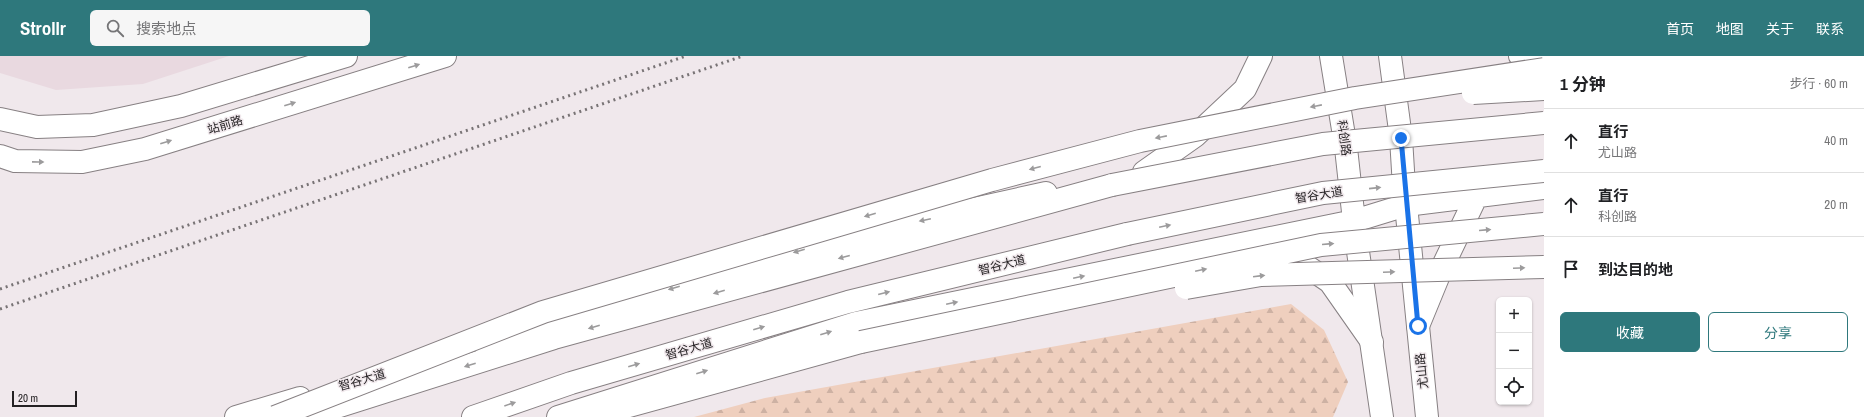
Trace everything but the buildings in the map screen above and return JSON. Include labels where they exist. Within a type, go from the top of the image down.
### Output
[{"type":"main road","points":[[0,119],[37,127],[93,125],[181,106],[346,56]]},
{"type":"main road","name":"站前路","points":[[0,156],[15,161],[82,162],[138,150],[445,56]]},
{"type":"main road","points":[[1144,172],[1196,136],[1245,89],[1261,56]]},
{"type":"main road","name":"科创路","points":[[1331,56],[1346,148],[1354,221]]},
{"type":"main road","points":[[1390,56],[1401,138],[1406,205]]},
{"type":"main road","points":[[1520,56],[1544,68]]},
{"type":"main road","points":[[275,417],[551,309],[999,178],[1140,141],[1355,98],[1544,68]]},
{"type":"main road","points":[[1355,98],[1544,89]]},
{"type":"main road","name":"智谷大道","points":[[305,417],[554,338],[1112,185],[1323,144],[1544,123]]},
{"type":"main road","name":"智谷大道","points":[[236,417],[847,237],[1144,172],[1346,148],[1401,138],[1544,128]]},
{"type":"main road","name":"智谷大道","points":[[473,417],[571,383],[848,302],[1127,234],[1323,193],[1544,171]]},
{"type":"main road","name":"智谷大道","points":[[558,417],[856,323],[1354,221],[1406,205],[1477,195],[1544,188]]},
{"type":"main road","points":[[1418,326],[1441,270],[1477,195]]},
{"type":"main road","name":"尤山路","points":[[1406,205],[1426,417]]},
{"type":"main road","points":[[1354,221],[1382,417]]},
{"type":"main road","points":[[589,417],[861,342],[1321,245],[1544,224]]},
{"type":"main road","points":[[1267,239],[1330,282],[1372,342]]},
{"type":"main road","points":[[861,342],[1261,275],[1544,268]]},
{"type":"shaded area","points":[[0,56],[229,56],[143,84],[56,90],[0,73]]},
{"type":"green space","points":[[1291,304],[1324,330],[1348,382],[1333,417],[694,417],[765,398]]},
{"type":"railway","points":[[0,289],[686,56]]},
{"type":"railway","points":[[0,309],[743,56]]},
{"type":"route","points":[[1401,138],[1418,326]]}]
